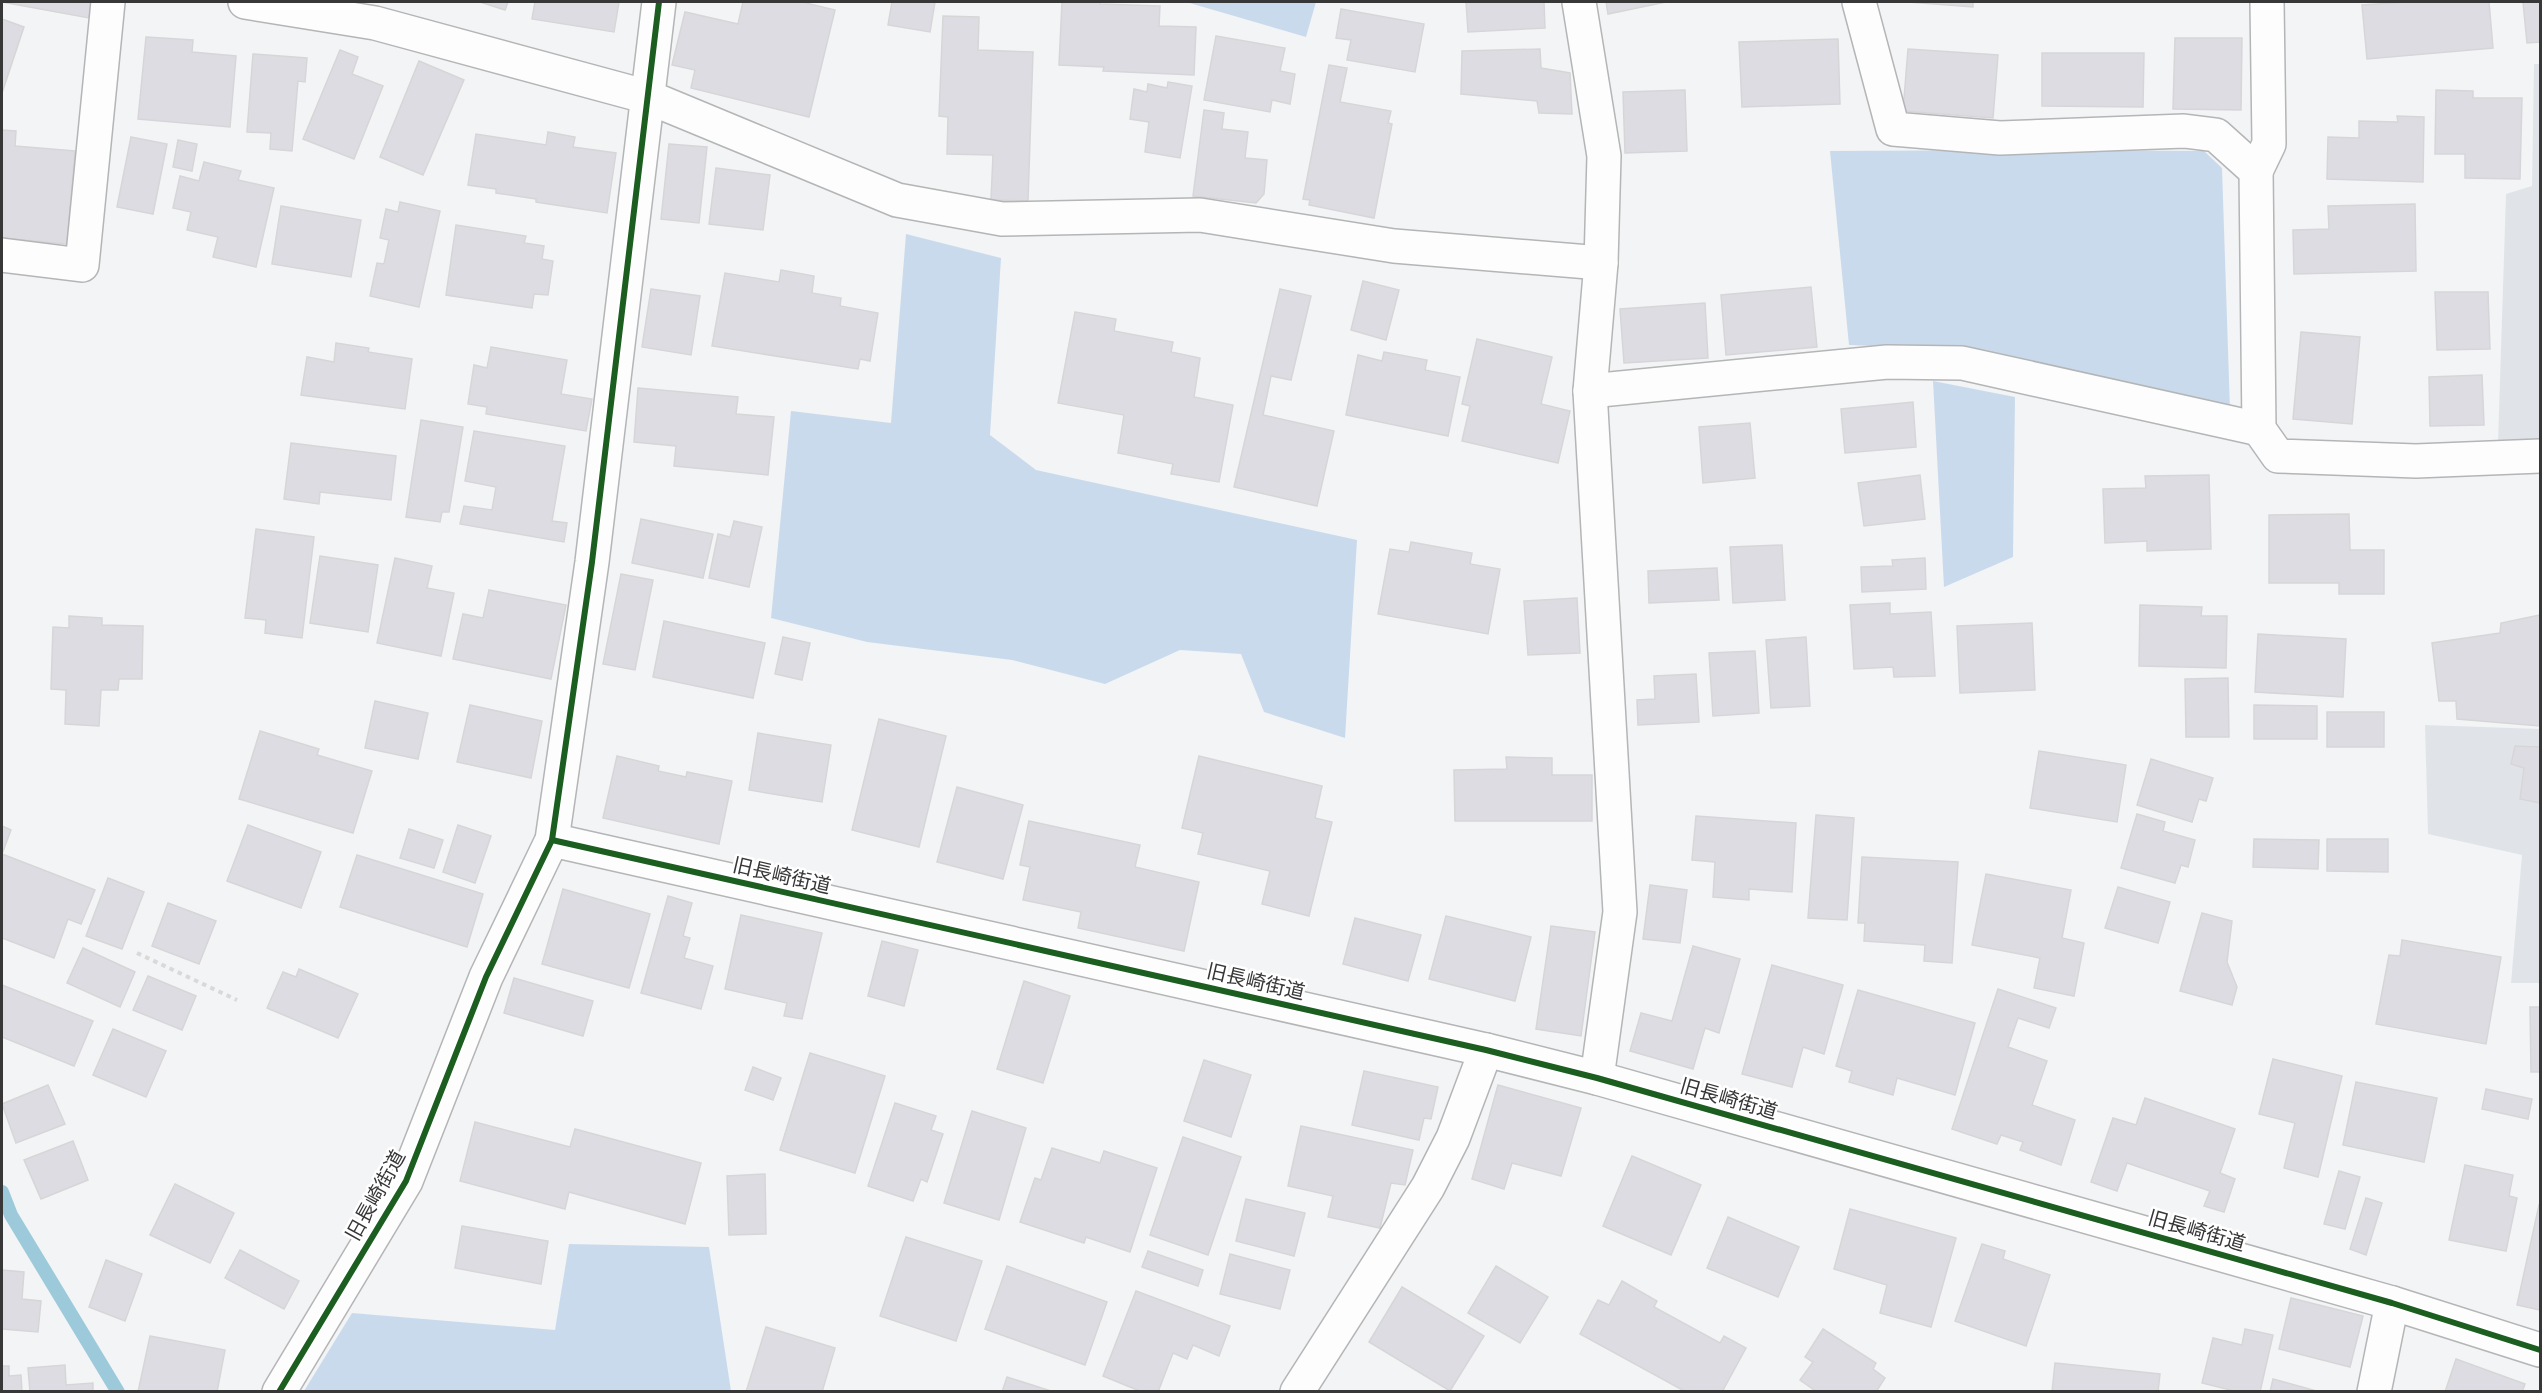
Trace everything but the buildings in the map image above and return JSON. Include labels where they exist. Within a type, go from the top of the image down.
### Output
[{"type":"street","points":[[2,255],[82,265],[108,2]]},
{"type":"street","points":[[245,2],[375,23],[648,97],[897,200],[1002,219],[1200,215],[1394,246],[1601,262]]},
{"type":"street","points":[[552,840],[592,562],[659,2]]},
{"type":"street","points":[[1579,2],[1604,156],[1601,262],[1590,391],[1620,912],[1597,1078]]},
{"type":"street","points":[[1859,2],[1893,129],[2000,138],[2195,132],[2216,135],[2256,171]]},
{"type":"street","points":[[2267,2],[2269,144],[2256,171],[2259,429],[2278,456],[2416,460],[2541,456]]},
{"type":"street","points":[[1590,391],[1887,362],[1962,363],[2259,429]]},
{"type":"street","name":"旧長崎街道","points":[[279,1392],[406,1181],[486,977],[552,840],[1486,1050],[1597,1078],[2392,1303],[2541,1350]]},
{"type":"street","points":[[1297,1392],[1428,1187],[1453,1138],[1486,1050]]},
{"type":"street","points":[[2374,1392],[2392,1303]]},
{"type":"path","points":[[137,953],[237,1000]]},
{"type":"shaded area","points":[[1186,2],[1316,2],[1306,37]]},
{"type":"shaded area","points":[[2534,64],[2540,64],[2540,441],[2498,442],[2506,194],[2532,186]]},
{"type":"shaded area","points":[[1830,151],[2204,151],[2222,168],[2230,410],[1951,349],[1849,345]]},
{"type":"shaded area","points":[[906,234],[1001,258],[990,435],[1036,470],[1357,540],[1345,738],[1264,712],[1241,654],[1180,650],[1105,684],[1012,660],[867,642],[771,618],[791,411],[891,423]]},
{"type":"shaded area","points":[[1933,381],[2015,397],[2013,557],[1944,587]]},
{"type":"shaded area","points":[[2425,725],[2540,729],[2540,983],[2511,983],[2522,855],[2428,834]]},
{"type":"shaded area","points":[[569,1244],[709,1247],[731,1391],[304,1391],[352,1313],[555,1330]]},
{"type":"waterway","points":[[2,1192],[11,1215],[118,1392]]},
{"type":"cycle path","points":[[279,1392],[406,1181],[486,977],[552,840],[592,562],[659,2]]},
{"type":"cycle path","points":[[552,840],[1486,1050],[1597,1078],[2392,1303],[2540,1350]]}]
